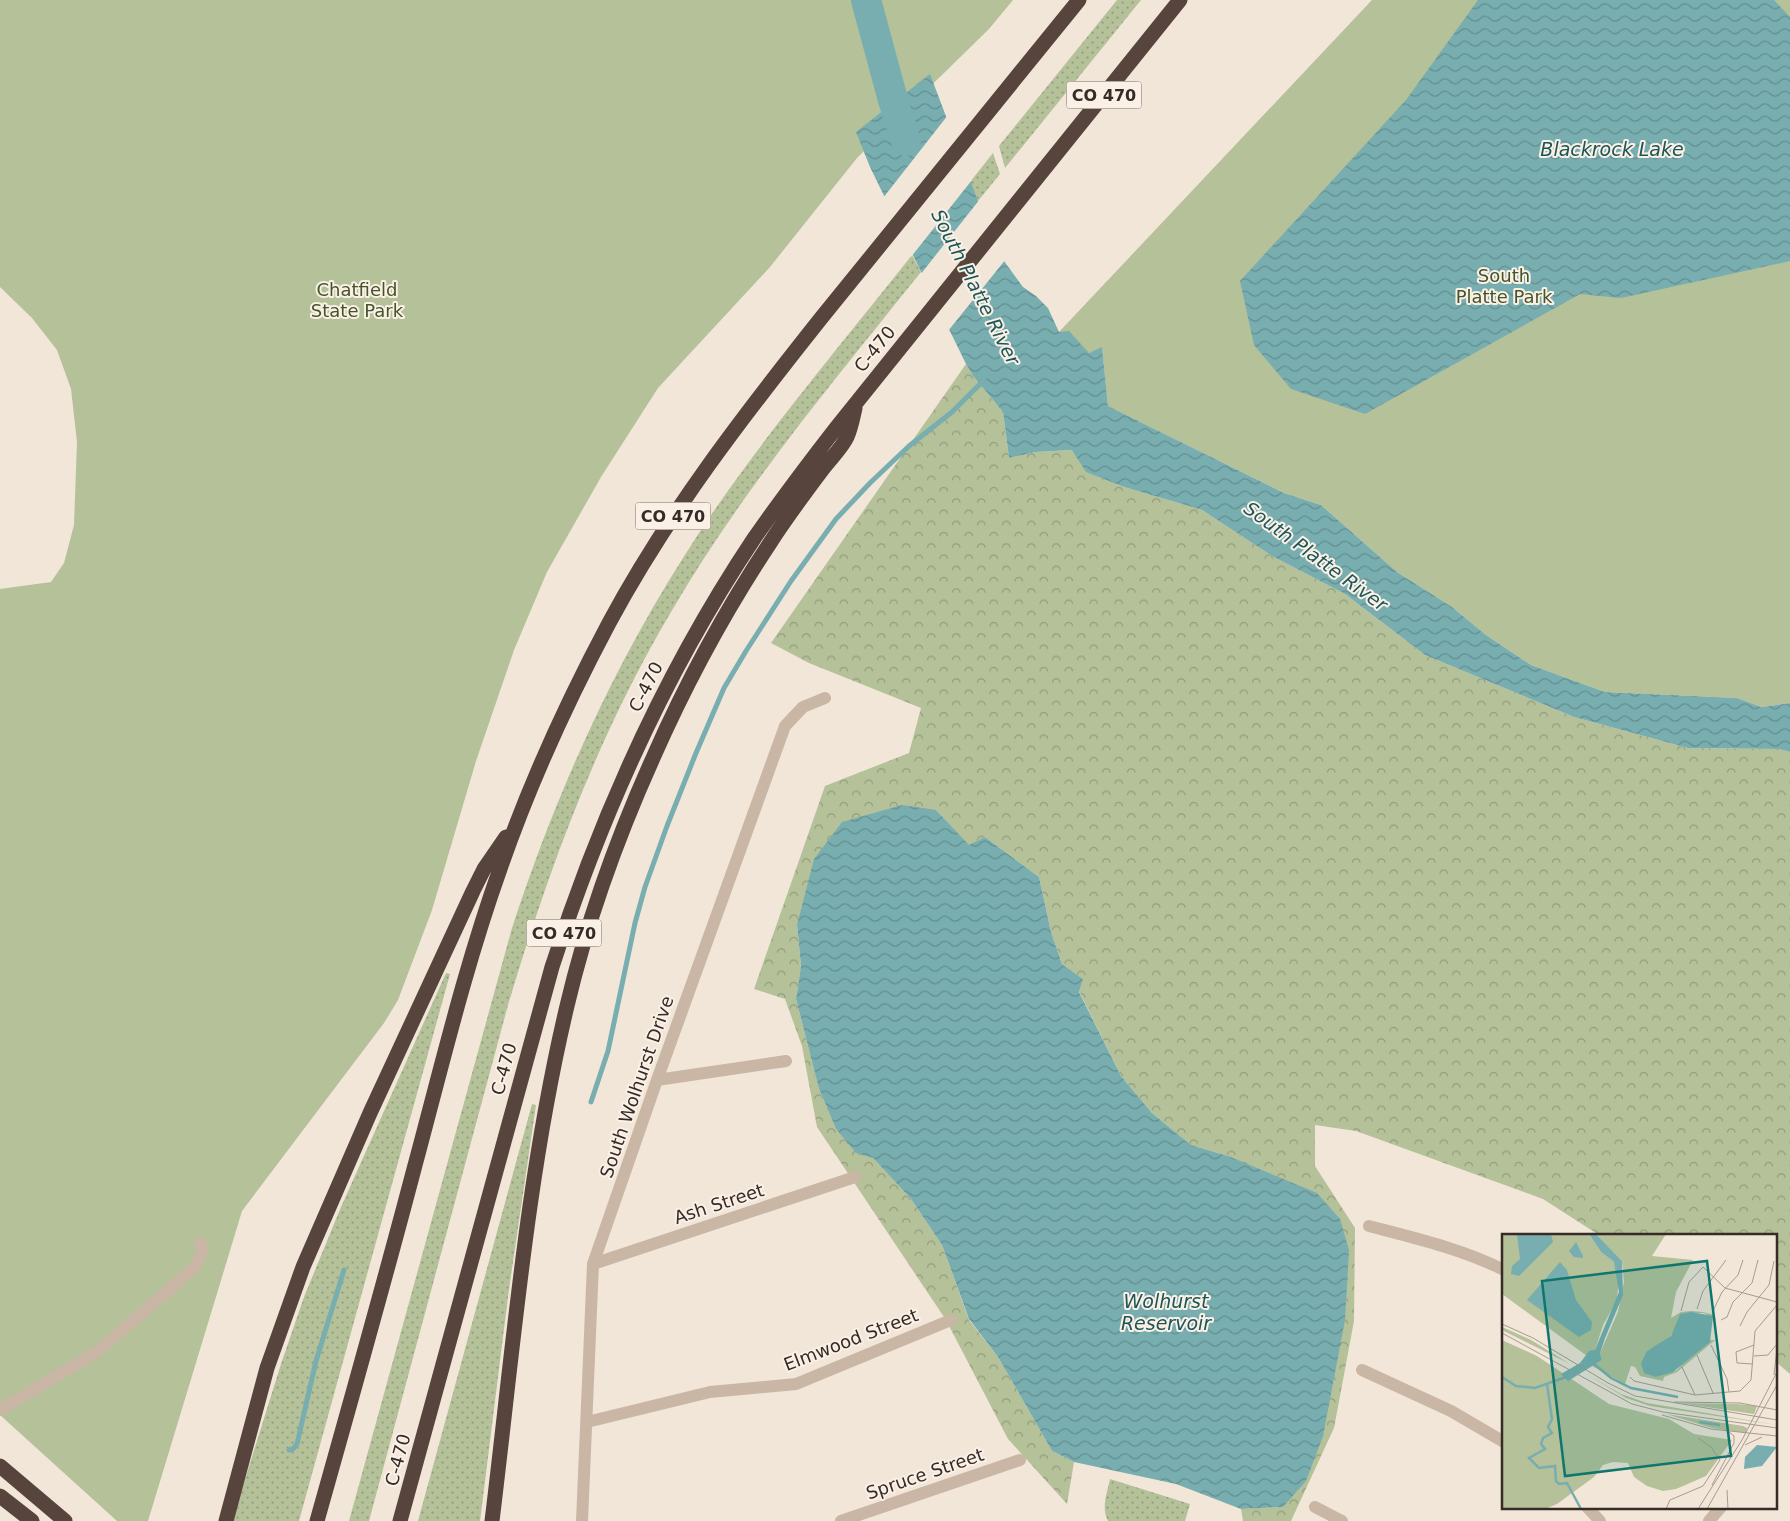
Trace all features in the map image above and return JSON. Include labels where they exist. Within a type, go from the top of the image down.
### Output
[{"type":"highway","name":"CO 470","points":[[317,1521],[474,952],[499,872],[554,736],[580,681],[609,624],[654,546],[701,475],[739,423],[878,246],[1078,0]]},
{"type":"highway","name":"C-470","points":[[400,1521],[548,982],[574,900],[613,801],[660,700],[726,584],[755,538],[790,489],[857,402],[1180,0]]},
{"type":"highway","points":[[492,1521],[520,1288],[543,1122],[567,1004],[593,913],[638,792],[688,685],[726,614],[769,545],[802,496],[847,438],[857,402]]},
{"type":"highway","points":[[226,1521],[268,1368],[303,1267],[370,1113],[473,892],[496,850],[520,818]]},
{"type":"highway","points":[[0,1466],[65,1521]]},
{"type":"highway","points":[[0,1496],[32,1521]]},
{"type":"street","name":"South Wolhurst Drive","points":[[582,1521],[593,1264],[657,1080],[785,726],[803,707],[825,698]]},
{"type":"street","points":[[657,1080],[786,1060]]},
{"type":"street","name":"Ash Street","points":[[593,1264],[855,1177]]},
{"type":"street","points":[[1370,1226],[1423,1240],[1485,1260],[1502,1269]]},
{"type":"street","points":[[0,1410],[98,1351],[194,1268],[203,1251],[200,1243]]},
{"type":"street","name":"Elmwood Street","points":[[587,1422],[710,1392],[796,1384],[951,1320]]},
{"type":"street","points":[[1362,1370],[1451,1411],[1502,1441]]},
{"type":"street","name":"Spruce Street","points":[[841,1521],[1020,1460]]},
{"type":"street","points":[[1314,1507],[1342,1521]]},
{"type":"street","points":[[1588,1508],[1600,1521]]},
{"type":"street","points":[[1709,1521],[1720,1508]]},
{"type":"green space","name":"Chatfield State Park","points":[[0,0],[1013,0],[989,29],[857,158],[770,267],[658,388],[601,477],[547,572],[514,650],[476,761],[432,910],[398,1000],[384,1023],[242,1211],[148,1521],[117,1521],[0,1415],[0,589],[51,582],[64,563],[74,525],[77,442],[71,389],[57,350],[32,318],[0,287]]},
{"type":"green space","points":[[1117,0],[1141,0],[1005,168],[999,146]]},
{"type":"green space","name":"South Platte Park","points":[[1372,0],[1790,0],[1790,703],[1761,707],[1737,698],[1605,692],[1531,665],[1486,635],[1452,607],[1397,572],[1321,505],[1284,493],[1108,406],[1102,348],[1089,353],[1059,332]]},
{"type":"green space","points":[[993,153],[1000,174],[978,201],[970,182]]},
{"type":"green space","points":[[912,255],[921,272],[822,396],[728,523],[671,612],[620,706],[598,754],[577,803],[540,903],[508,1005],[369,1521],[349,1521],[512,928],[528,880],[565,785],[631,646],[656,602],[709,518],[764,441]]},
{"type":"green space","points":[[966,364],[973,376],[1003,412],[1009,458],[1036,452],[1073,450],[1087,472],[1124,487],[1202,510],[1272,556],[1345,594],[1425,655],[1574,717],[1688,748],[1779,749],[1790,752],[1790,1374],[1778,1364],[1778,1234],[1597,1234],[1543,1199],[1356,1131],[1315,1125],[1315,1166],[1355,1228],[1354,1321],[1334,1428],[1291,1521],[1243,1521],[1241,1509],[1283,1507],[1228,1156],[1191,1145],[1152,1113],[1121,1076],[1079,991],[1083,979],[1062,964],[1051,932],[1039,877],[985,837],[969,846],[936,810],[797,925],[801,966],[796,999],[819,1089],[836,1129],[856,1152],[873,1158],[911,1199],[942,1245],[969,1320],[998,1357],[1052,1451],[1074,1462],[1067,1504],[1008,1439],[946,1320],[817,1127],[802,1046],[785,999],[754,989],[825,786],[909,753],[921,708],[809,663],[771,643]]},
{"type":"green space","points":[[446,973],[450,974],[299,1521],[232,1521],[304,1297],[341,1207]]},
{"type":"green space","points":[[532,1104],[536,1105],[509,1289],[480,1521],[418,1521]]},
{"type":"green space","points":[[1110,1479],[1190,1504],[1185,1521],[1108,1521],[1105,1506]]},
{"type":"water","name":"Blackrock Lake","points":[[1478,0],[1774,0],[1790,17],[1790,261],[1621,298],[1580,294],[1365,414],[1291,389],[1254,345],[1240,281],[1406,100]]},
{"type":"water","points":[[930,74],[978,201],[1004,261],[1023,287],[1048,308],[1059,332],[1069,331],[1089,353],[1102,347],[1108,406],[1284,493],[1321,505],[1397,572],[1452,607],[1486,635],[1531,665],[1605,692],[1737,698],[1761,707],[1790,703],[1790,752],[1779,749],[1688,748],[1574,717],[1425,655],[1345,594],[1272,556],[1202,510],[1124,487],[1086,472],[1072,450],[1036,452],[1009,458],[1003,412],[973,376],[966,364],[870,167],[856,132]]},
{"type":"water","name":"Wolhurst Reservoir","points":[[902,805],[936,810],[969,845],[985,837],[1039,877],[1051,932],[1062,964],[1083,979],[1079,992],[1121,1076],[1152,1113],[1191,1145],[1228,1156],[1317,1193],[1340,1219],[1349,1250],[1345,1320],[1323,1436],[1306,1481],[1283,1507],[1241,1509],[1176,1484],[1074,1462],[1052,1451],[998,1357],[969,1319],[942,1245],[911,1199],[873,1158],[856,1153],[836,1129],[819,1089],[796,999],[801,966],[797,925],[814,859],[842,822]]},
{"type":"pier","points":[[948,115],[972,180],[911,257],[883,198]]},
{"type":"pier","points":[[980,199],[1006,259],[948,331],[920,275]]},
{"type":"waterway","name":"South Platte River","points":[[866,0],[906,141]]},
{"type":"waterway","points":[[591,1102],[608,1051],[635,923],[645,887],[667,826],[724,688],[791,581],[836,519],[909,446],[952,412],[984,380]]},
{"type":"waterway","points":[[289,1450],[293,1449],[297,1444],[316,1361],[344,1270]]}]
